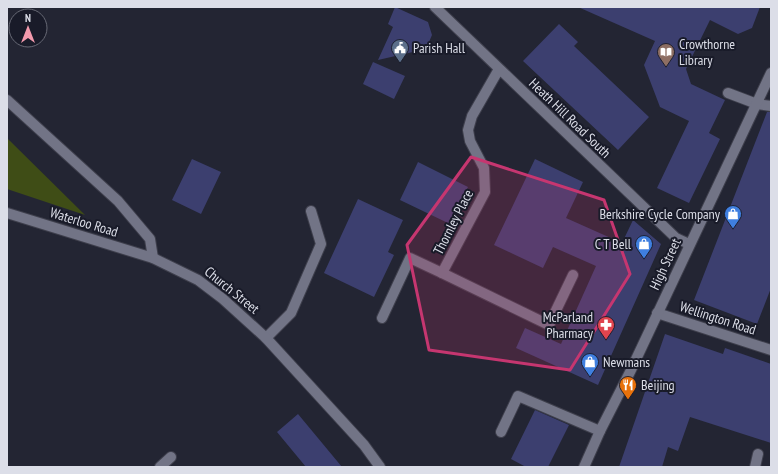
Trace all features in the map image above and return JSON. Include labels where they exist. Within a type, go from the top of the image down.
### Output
[{"type":"street","name":"Heath Hill Road South","points":[[435,7],[676,238],[690,244]]},
{"type":"street","name":"Thornley Place","points":[[499,69],[472,116],[468,130],[470,141],[484,168],[485,192],[442,273],[549,325],[573,275]]},
{"type":"street","name":"High Street","points":[[584,467],[771,73]]},
{"type":"street","points":[[728,93],[756,104],[771,106]]},
{"type":"street","points":[[7,100],[118,201],[150,239],[153,258]]},
{"type":"street","points":[[266,338],[291,313],[321,244],[311,211]]},
{"type":"street","name":"Waterloo Road","points":[[7,214],[153,258]]},
{"type":"street","name":"Church Street","points":[[153,258],[198,280],[223,299],[266,338],[364,445],[380,467]]},
{"type":"street","points":[[382,318],[410,258],[442,273]]},
{"type":"street","name":"Wellington Road","points":[[657,313],[771,350]]},
{"type":"street","points":[[501,432],[518,396],[600,431]]},
{"type":"street","points":[[755,467],[758,454]]},
{"type":"street","points":[[160,467],[171,457]]},
{"type":"highlighted area","points":[[471,157],[604,200],[630,274],[570,370],[429,350],[407,245]]},
{"type":"green space","points":[[7,138],[85,215],[7,189]]},
{"type":"building","points":[[395,7],[428,22],[432,35],[426,49],[378,60],[393,27],[388,24]]},
{"type":"building","points":[[578,7],[760,7],[752,28],[738,34],[710,20],[686,69],[691,84],[725,100],[709,133],[720,139],[689,203],[657,188],[689,121],[660,107],[644,65],[655,41]]},
{"type":"building","points":[[559,24],[578,42],[574,46],[649,117],[618,150],[523,61]]},
{"type":"building","points":[[373,62],[405,76],[394,99],[363,84]]},
{"type":"building","points":[[767,112],[771,112],[771,288],[757,324],[694,300]]},
{"type":"building","points":[[192,159],[221,172],[201,214],[172,200]]},
{"type":"building","points":[[535,159],[583,182],[566,218],[622,243],[633,220],[661,244],[598,385],[516,348],[525,328],[561,344],[596,266],[553,247],[543,268],[494,245]]},
{"type":"building","points":[[418,162],[468,187],[450,224],[400,200]]},
{"type":"building","points":[[358,199],[403,220],[388,252],[394,255],[374,297],[324,273]]},
{"type":"building","points":[[665,334],[723,354],[725,348],[771,364],[771,443],[690,417],[678,451],[668,447],[662,467],[619,467]]},
{"type":"building","points":[[535,410],[569,425],[548,467],[526,467],[511,459]]},
{"type":"building","points":[[298,414],[342,467],[306,467],[277,432]]},
{"type":"place","name":"Parish Hall","points":[[400,63]]},
{"type":"place","name":"Crowthorne Library","points":[[666,67]]},
{"type":"place","name":"Berkshire Cycle Company","points":[[733,229]]},
{"type":"place","name":"C T Bell","points":[[644,259]]},
{"type":"place","name":"McParland Pharmacy","points":[[606,340]]},
{"type":"place","name":"Newmans","points":[[590,377]]},
{"type":"place","name":"Beijing","points":[[628,400]]}]
